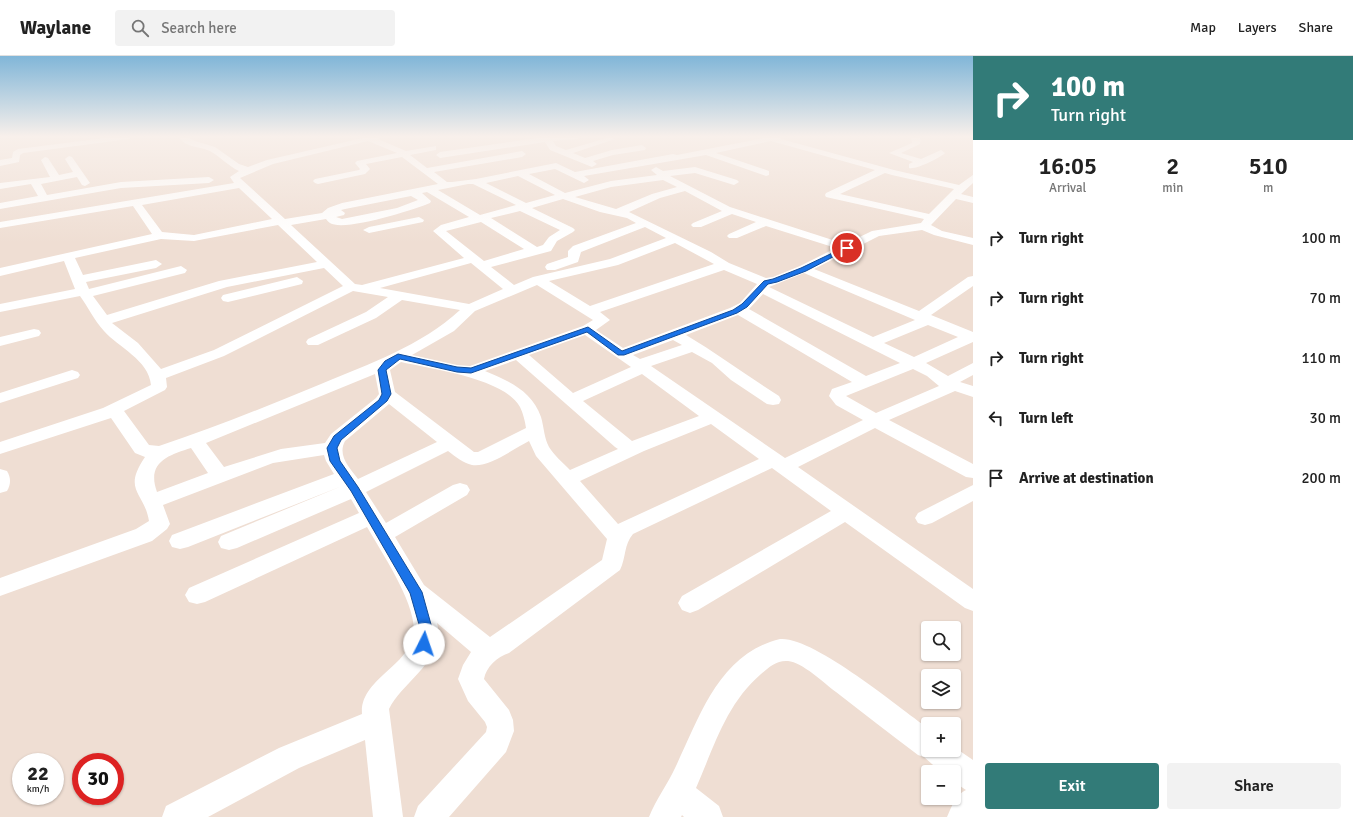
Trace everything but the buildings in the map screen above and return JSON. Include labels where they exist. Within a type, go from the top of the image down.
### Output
[{"type":"street","points":[[53,173],[56,178]]},
{"type":"street","points":[[0,225],[114,206],[238,181],[245,173]]},
{"type":"street","points":[[318,182],[359,173]]},
{"type":"street","points":[[418,178],[435,173]]},
{"type":"street","points":[[431,174],[440,173]]},
{"type":"street","points":[[476,182],[517,173]]},
{"type":"street","points":[[520,173],[549,188],[595,208],[620,212],[645,223],[872,343],[942,378],[947,386]]},
{"type":"street","points":[[570,173],[598,188]]},
{"type":"street","points":[[574,175],[588,173]]},
{"type":"street","points":[[660,173],[674,182],[731,211],[847,248]]},
{"type":"street","points":[[407,208],[428,227],[441,229],[621,182],[666,173]]},
{"type":"street","points":[[703,173],[734,182]]},
{"type":"street","points":[[883,173],[830,195],[928,222],[938,233],[973,242]]},
{"type":"street","points":[[892,173],[957,191],[973,200]]},
{"type":"street","points":[[15,203],[2,185],[31,181],[36,182],[80,174],[89,189]]},
{"type":"street","points":[[431,174],[448,185]]},
{"type":"street","points":[[621,354],[745,306],[763,285],[804,269],[881,232],[928,222],[957,191],[973,178]]},
{"type":"street","points":[[0,206],[104,187],[238,181],[355,289],[470,308]]},
{"type":"street","points":[[0,272],[159,235],[194,238],[327,214],[368,209],[371,207],[368,202],[412,189],[429,189],[468,181],[476,182],[566,227],[569,230],[553,239],[547,248],[532,252],[408,266]]},
{"type":"street","points":[[36,182],[56,215]]},
{"type":"street","points":[[632,189],[674,182]]},
{"type":"street","points":[[104,187],[114,206]]},
{"type":"street","points":[[535,191],[549,188]]},
{"type":"street","points":[[620,212],[656,196],[686,188]]},
{"type":"street","points":[[327,214],[334,222],[342,222],[407,208],[426,201],[412,189]]},
{"type":"street","points":[[429,189],[533,248],[532,252]]},
{"type":"street","points":[[506,197],[520,194]]},
{"type":"street","points":[[135,202],[159,235]]},
{"type":"street","points":[[697,225],[731,211]]},
{"type":"street","points":[[369,230],[419,220]]},
{"type":"street","points":[[733,236],[765,222]]},
{"type":"street","points":[[541,279],[544,271],[570,261],[575,257],[574,251],[645,223]]},
{"type":"street","points":[[441,229],[439,231],[441,233],[512,290]]},
{"type":"street","points":[[566,233],[592,243]]},
{"type":"street","points":[[109,412],[117,414],[142,449],[148,452],[160,452],[292,404],[393,360],[449,328],[470,308],[512,290],[541,279],[614,262],[675,239]]},
{"type":"street","points":[[0,448],[109,412],[159,387],[158,376],[133,346],[109,328],[104,321],[82,288],[68,256]]},
{"type":"street","points":[[158,376],[219,353],[355,289],[473,259]]},
{"type":"street","points":[[82,288],[156,264]]},
{"type":"street","points":[[228,298],[283,285],[329,266]]},
{"type":"street","points":[[104,321],[224,284],[329,266]]},
{"type":"street","points":[[393,360],[471,371],[519,355],[589,320],[704,270],[725,266]]},
{"type":"street","points":[[804,269],[972,337]]},
{"type":"street","points":[[0,308],[82,288],[181,270]]},
{"type":"street","points":[[541,279],[589,320],[592,334],[713,417],[973,601]]},
{"type":"street","points":[[872,343],[925,318],[973,280]]},
{"type":"street","points":[[313,342],[371,315],[399,296]]},
{"type":"street","points":[[738,309],[864,382]]},
{"type":"street","points":[[0,342],[34,333]]},
{"type":"street","points":[[674,334],[717,360],[737,377],[774,400]]},
{"type":"street","points":[[972,337],[914,364],[842,390],[837,396],[879,422],[973,472]]},
{"type":"street","points":[[571,400],[641,367],[694,346]]},
{"type":"street","points":[[519,355],[621,443],[629,447],[638,447]]},
{"type":"street","points":[[393,360],[382,370],[387,394],[449,443],[474,459],[482,458],[535,430]]},
{"type":"street","points":[[416,592],[479,644],[490,648],[500,645],[612,564],[618,537],[626,529],[641,521],[868,424],[879,422],[947,386],[973,368]]},
{"type":"street","points":[[471,371],[520,396],[530,410],[539,446],[618,537]]},
{"type":"street","points":[[0,398],[72,375]]},
{"type":"street","points":[[947,386],[958,386],[973,392]]},
{"type":"street","points":[[387,394],[376,408],[337,438],[332,448],[335,461],[371,516],[416,592],[426,628],[424,644],[415,661],[383,693],[375,708],[388,817]]},
{"type":"street","points":[[567,479],[638,447],[713,417]]},
{"type":"street","points":[[195,440],[220,476]]},
{"type":"street","points":[[180,541],[350,483],[449,443]]},
{"type":"street","points":[[152,501],[281,455],[332,448]]},
{"type":"street","points":[[0,587],[144,535],[155,529],[160,524],[159,518],[143,481],[143,473],[147,466],[160,452]]},
{"type":"street","points":[[0,476],[0,486]]},
{"type":"street","points":[[229,542],[350,483]]},
{"type":"street","points":[[382,535],[460,490]]},
{"type":"street","points":[[925,518],[973,492]]},
{"type":"street","points":[[690,603],[847,511]]},
{"type":"street","points":[[197,595],[371,516]]},
{"type":"street","points":[[429,817],[496,742],[501,729],[499,718],[492,706],[475,690],[471,682],[471,674],[490,648]]},
{"type":"street","points":[[708,817],[671,805],[712,716],[731,685],[750,666],[766,655],[778,650],[793,651],[814,662],[921,740]]},
{"type":"street","points":[[177,817],[289,758],[376,722]]},
{"type":"street","points":[[944,757],[973,778]]},
{"type":"route","points":[[424,644],[426,628],[416,592],[354,489],[335,461],[332,448],[337,438],[383,401],[387,394],[382,377],[382,370],[388,363],[398,356],[457,370],[471,371],[588,329],[592,334],[621,354],[735,311],[745,306],[766,282],[775,281],[804,269],[847,248]]}]
